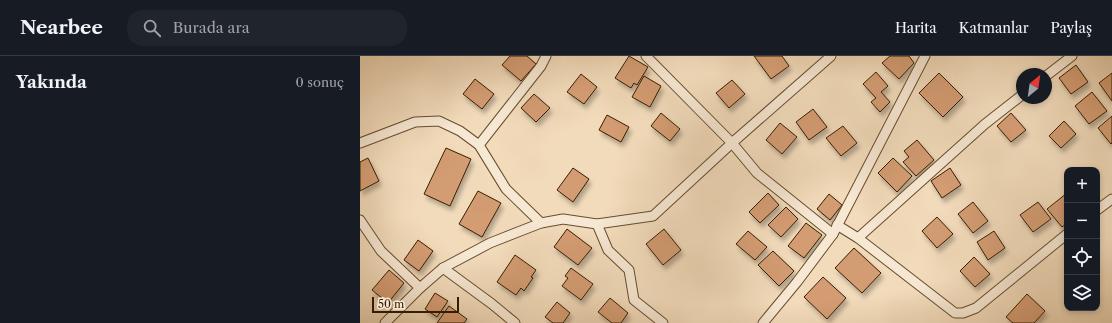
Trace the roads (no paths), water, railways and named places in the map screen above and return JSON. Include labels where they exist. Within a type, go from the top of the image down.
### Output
[{"type":"street","points":[[479,146],[541,66],[546,56]]},
{"type":"street","points":[[646,56],[732,143],[756,173],[833,234]]},
{"type":"street","points":[[385,323],[420,288],[443,268],[490,243],[541,223],[563,220],[597,224],[653,216],[732,143],[831,56]]},
{"type":"street","points":[[763,323],[798,282],[833,234],[925,56]]},
{"type":"street","points":[[1052,71],[1072,56]]},
{"type":"street","points":[[858,238],[962,145],[1016,100]]},
{"type":"street","points":[[360,143],[415,122],[439,121],[460,131],[479,146],[506,190],[541,223]]},
{"type":"street","points":[[1100,208],[1112,199]]},
{"type":"street","points":[[360,220],[381,250],[420,288]]},
{"type":"street","points":[[597,224],[608,250],[629,270],[634,300],[663,323]]},
{"type":"street","points":[[837,225],[858,238],[955,313],[963,313],[976,308],[1064,236]]},
{"type":"street","points":[[443,268],[515,323]]}]
